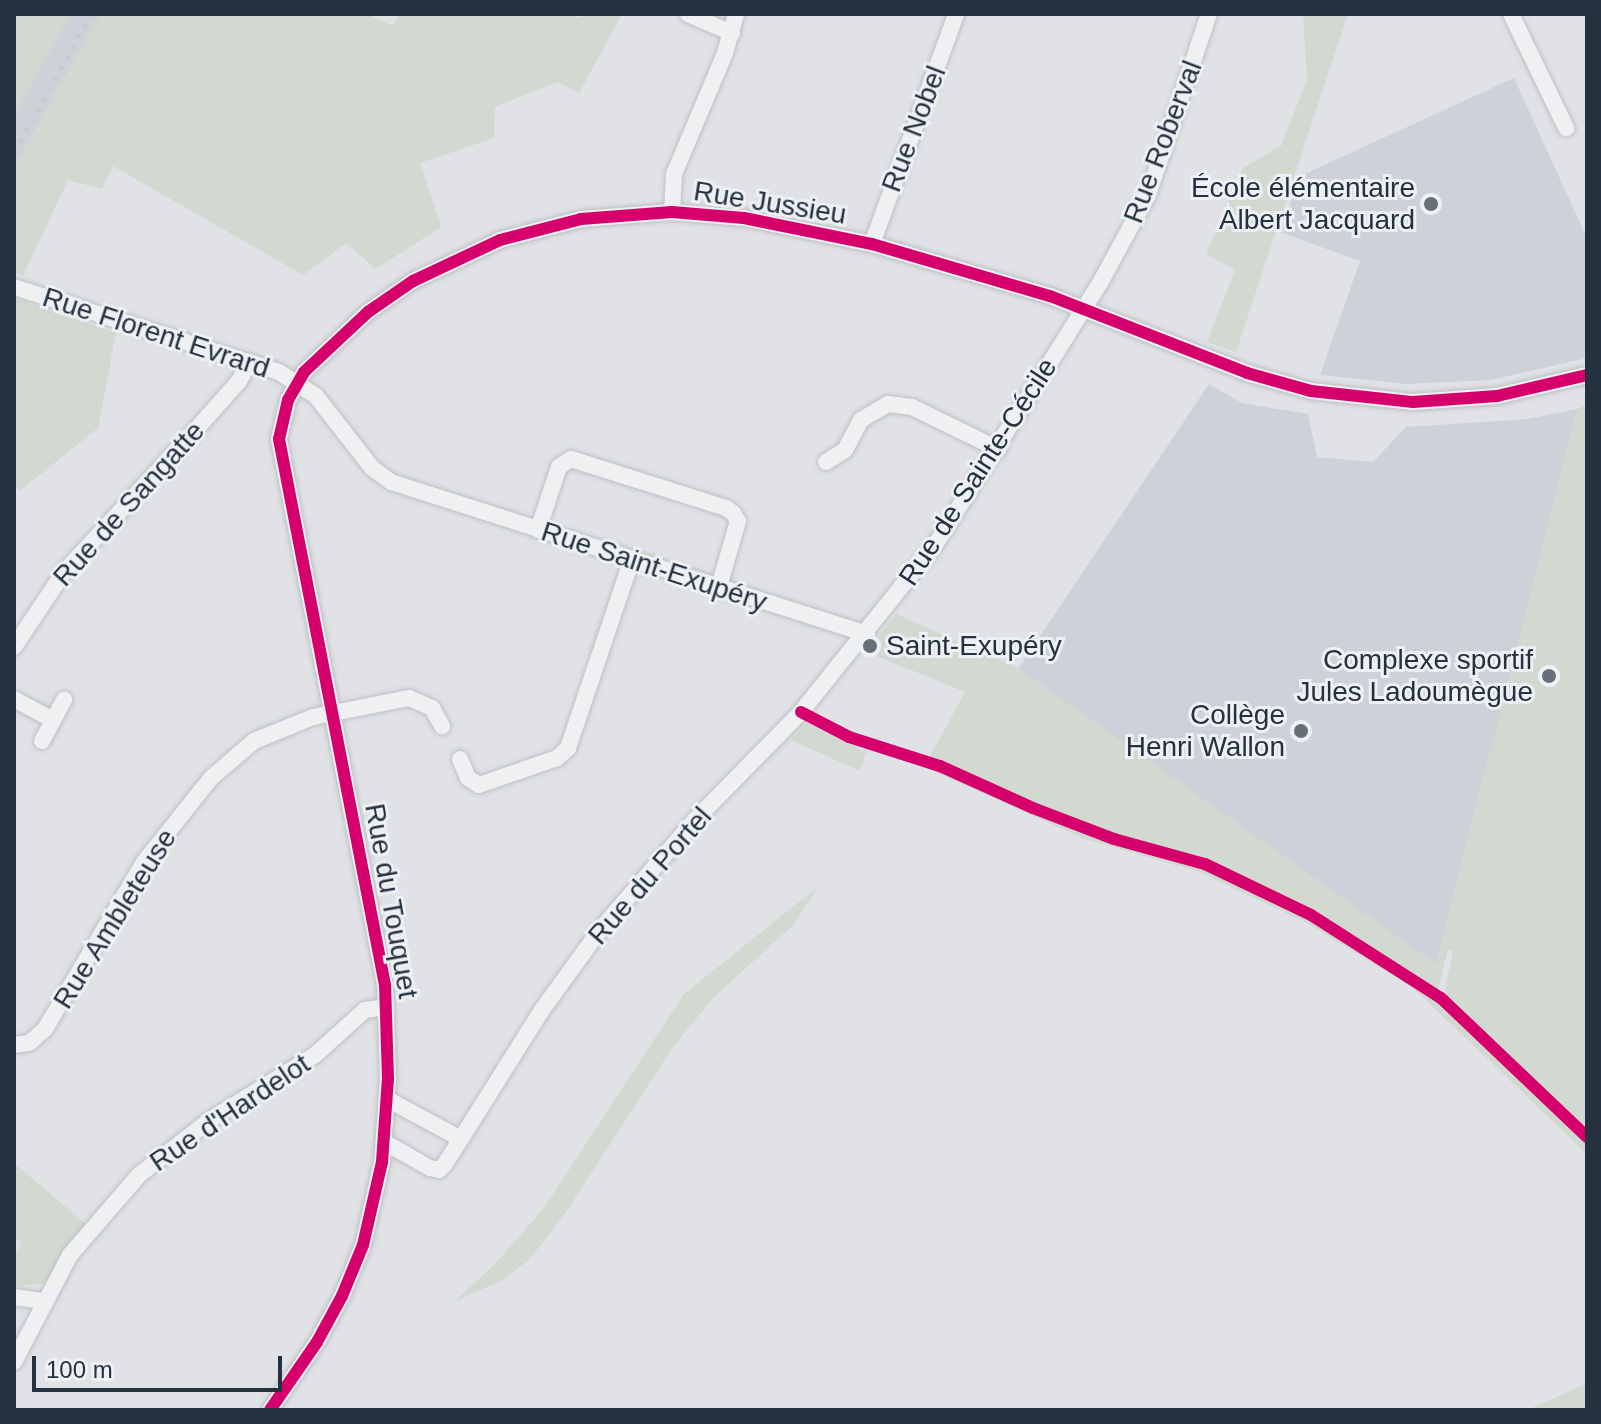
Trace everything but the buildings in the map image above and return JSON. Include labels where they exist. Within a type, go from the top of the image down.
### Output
[{"type":"street","points":[[688,14],[732,33]]},
{"type":"street","points":[[672,212],[674,174],[732,33],[736,14]]},
{"type":"street","name":"Rue Nobel","points":[[872,244],[956,14]]},
{"type":"street","name":"Rue Roberval","points":[[1085,308],[1148,195],[1209,14]]},
{"type":"street","points":[[1511,14],[1566,128]]},
{"type":"street","name":"Rue Jussieu","points":[[297,382],[316,359],[368,312],[413,281],[471,252],[525,232],[581,219],[672,212],[744,218],[872,244],[1085,308],[1254,376],[1352,397],[1413,402],[1497,396],[1587,375]]},
{"type":"street","name":"Rue Florent Evrard","points":[[14,287],[279,372],[316,396],[381,477],[441,499]]},
{"type":"street","name":"Rue de Sainte-Cécile","points":[[867,634],[935,545],[1085,308]]},
{"type":"street","name":"Rue de Sangatte","points":[[14,647],[64,572],[239,381],[249,363]]},
{"type":"street","name":"Rue du Touquet","points":[[270,1410],[317,1342],[342,1296],[367,1231],[384,1142],[387,1099],[386,1007],[382,969],[281,457],[283,417],[297,382]]},
{"type":"street","points":[[826,462],[845,450],[861,420],[888,404],[912,407],[998,449]]},
{"type":"street","points":[[538,530],[559,467],[571,459],[599,467],[726,508],[733,513],[738,521],[719,587]]},
{"type":"street","name":"Rue Saint-Exupéry","points":[[441,499],[867,634]]},
{"type":"street","points":[[460,759],[468,778],[479,785],[557,758],[568,748],[632,559]]},
{"type":"street","name":"Rue du Portel","points":[[384,1142],[439,1170],[542,1010],[639,881],[801,712],[867,634]]},
{"type":"street","points":[[332,713],[409,698],[432,708],[442,726]]},
{"type":"street","points":[[14,699],[53,720]]},
{"type":"street","points":[[42,741],[64,700]]},
{"type":"street","name":"Rue Ambleteuse","points":[[14,1045],[29,1043],[45,1029],[144,862],[211,778],[232,757],[269,732],[332,713]]},
{"type":"street","name":"Rue d'Hardelot","points":[[14,1362],[44,1301],[90,1229],[139,1175],[210,1120],[315,1055],[365,1010],[386,1007]]},
{"type":"street","points":[[387,1099],[461,1139]]},
{"type":"street","points":[[14,1297],[44,1301]]},
{"type":"shaded area","points":[[14,14],[70,14],[14,115]]},
{"type":"shaded area","points":[[69,14],[101,14],[14,168],[14,115]]},
{"type":"shaded area","points":[[101,14],[367,14],[393,26],[399,14],[567,14],[580,18],[584,14],[622,14],[579,93],[558,82],[495,107],[494,138],[420,163],[441,227],[376,269],[346,243],[303,275],[113,166],[102,189],[68,180],[23,276],[14,273],[14,168]]},
{"type":"shaded area","points":[[1303,14],[1348,14],[1236,352],[1207,342],[1235,270],[1206,254],[1243,168],[1281,146],[1307,80]]},
{"type":"shaded area","name":"École élémentaire Albert Jacquard","points":[[1514,78],[1587,238],[1587,358],[1491,380],[1406,384],[1320,375],[1360,261],[1280,232],[1300,176]]},
{"type":"shaded area","points":[[14,298],[116,333],[98,428],[21,490],[14,486]]},
{"type":"shaded area","name":"Collège Henri Wallon","points":[[1209,384],[1242,403],[1308,414],[1317,457],[1373,462],[1406,427],[1528,419],[1578,409],[1436,965],[1018,669]]},
{"type":"shaded area","points":[[1587,404],[1587,1132],[1450,1002],[1445,990],[1453,951],[1448,949],[1438,990],[1433,989],[1313,913],[1212,864],[1131,842],[1055,814],[929,758],[965,692],[867,652],[896,614],[1018,668],[1436,964],[1578,409]]},
{"type":"shaded area","points":[[807,723],[866,752],[860,771],[791,740]]},
{"type":"shaded area","points":[[925,764],[1095,837],[1202,867],[1311,918],[1438,998],[1587,1142],[1587,1154],[1412,987],[1305,922],[1199,872],[1085,839],[924,767]]},
{"type":"shaded area","points":[[819,886],[793,925],[713,998],[673,1047],[566,1212],[529,1260],[503,1280],[455,1301],[495,1264],[544,1208],[684,994]]},
{"type":"shaded area","points":[[14,1163],[86,1224],[44,1284],[14,1286],[14,1258],[22,1242],[14,1237]]},
{"type":"shaded area","points":[[1585,1384],[1587,1410],[1528,1410]]},
{"type":"railway","points":[[14,153],[91,14]]},
{"type":"cycle path","points":[[270,1410],[317,1342],[342,1296],[363,1245],[382,1162],[388,1079],[385,985],[279,439],[288,400],[304,372],[368,312],[413,281],[500,240],[581,219],[672,212],[744,218],[872,244],[1050,296],[1247,373],[1311,391],[1413,402],[1497,396],[1587,375]]},
{"type":"cycle path","points":[[801,712],[849,737],[940,766],[1033,808],[1114,839],[1205,864],[1311,915],[1441,998],[1587,1137]]},
{"type":"place","name":"École élémentaire Albert Jacquard","points":[[1431,204]]},
{"type":"place","name":"Saint-Exupéry","points":[[870,646]]},
{"type":"place","name":"Complexe sportif Jules Ladoumègue","points":[[1549,676]]},
{"type":"place","name":"Collège Henri Wallon","points":[[1301,731]]}]
